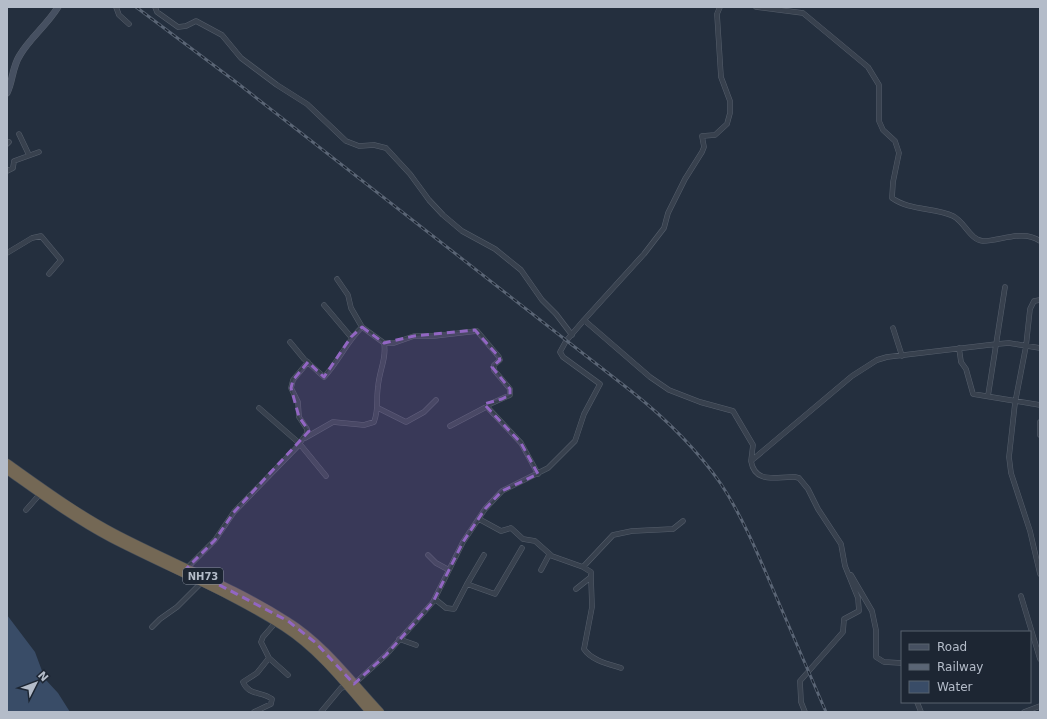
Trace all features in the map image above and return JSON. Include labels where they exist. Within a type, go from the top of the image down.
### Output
[{"type":"highway","name":"NH73","points":[[7,463],[54,496],[113,532],[187,568],[288,621],[316,643],[370,712]]},
{"type":"highway","name":"NH73","points":[[7,470],[40,494],[110,538],[202,582],[276,622],[316,652],[380,712]]},
{"type":"main road","points":[[7,93],[12,72],[20,54],[51,19],[58,7]]},
{"type":"street","points":[[116,7],[119,15],[129,24]]},
{"type":"street","points":[[155,7],[157,12],[178,27],[186,26],[196,21],[222,35],[241,58],[277,85],[307,104],[346,140],[359,146],[374,144],[386,148],[410,174],[429,200],[443,215],[462,231],[495,249],[521,270],[542,300],[556,314],[572,335]]},
{"type":"street","points":[[320,712],[332,696],[341,688],[350,685],[386,655],[435,599],[463,542],[479,518],[502,491],[548,468],[575,441],[584,414],[600,384],[561,354],[562,347],[584,320],[644,254],[664,228],[668,213],[685,179],[702,152],[702,136],[715,135],[727,124],[730,113],[730,101],[720,77],[717,14],[720,7]]},
{"type":"street","points":[[756,7],[803,13],[868,67],[879,85],[879,121],[884,130],[895,141],[900,153],[893,182],[892,198],[901,204],[952,216],[963,222],[970,235],[982,241],[1015,236],[1036,238],[1040,241]]},
{"type":"street","points":[[19,134],[29,155]]},
{"type":"street","points":[[7,171],[13,168],[14,161],[39,152]]},
{"type":"street","points":[[7,253],[32,238],[41,236],[61,260],[49,274]]},
{"type":"street","points":[[337,278],[348,295],[351,308],[362,327],[384,343],[394,343],[414,336],[434,336],[477,331],[499,357],[500,360],[494,365],[494,370],[510,389],[510,395],[450,426]]},
{"type":"street","points":[[988,396],[1005,287]]},
{"type":"street","points":[[1040,300],[1034,301],[1030,309],[1026,346],[1016,402],[1009,457],[1011,472],[1030,531],[1040,574]]},
{"type":"street","points":[[324,305],[351,337]]},
{"type":"street","points":[[584,320],[650,377],[668,390],[700,402],[733,411],[753,445],[751,460],[755,472],[763,478],[795,477],[802,482],[841,544],[846,568],[858,598],[860,610],[844,619],[843,632],[800,681],[801,702],[805,712]]},
{"type":"street","points":[[290,342],[324,377],[333,367],[351,337],[362,327]]},
{"type":"street","points":[[893,328],[902,356]]},
{"type":"street","points":[[300,441],[333,422],[370,424],[374,422],[378,408],[377,387],[386,352],[384,343]]},
{"type":"street","points":[[751,460],[865,367],[877,360],[996,344],[1040,348]]},
{"type":"street","points":[[959,348],[961,362],[966,369],[973,394],[1040,405]]},
{"type":"street","points":[[187,568],[216,540],[234,512],[307,433],[307,429],[299,417],[298,402],[291,388],[293,380],[308,362]]},
{"type":"street","points":[[378,408],[406,422],[424,412],[436,400]]},
{"type":"street","points":[[488,406],[521,443],[538,474]]},
{"type":"street","points":[[259,408],[300,441],[326,476]]},
{"type":"street","points":[[1040,422],[1040,435]]},
{"type":"street","points":[[26,510],[40,494]]},
{"type":"street","points":[[479,518],[501,531],[511,528],[524,539],[535,541],[549,554],[583,567],[591,572],[592,607],[584,649],[587,653],[602,662],[621,668]]},
{"type":"street","points":[[583,567],[613,535],[632,531],[672,529],[683,521]]},
{"type":"street","points":[[467,584],[495,594],[522,548]]},
{"type":"street","points":[[542,570],[549,554]]},
{"type":"street","points":[[428,555],[436,563],[449,570]]},
{"type":"street","points":[[435,599],[446,608],[451,610],[454,609],[484,555]]},
{"type":"street","points":[[846,568],[872,611],[876,630],[876,657],[884,662],[901,663]]},
{"type":"street","points":[[576,588],[591,577]]},
{"type":"street","points":[[152,627],[160,618],[177,607],[202,582]]},
{"type":"street","points":[[1021,596],[1040,659]]},
{"type":"street","points":[[276,622],[263,637],[262,642],[269,658],[288,675]]},
{"type":"street","points":[[400,639],[416,645]]},
{"type":"street","points":[[254,712],[271,704],[272,699],[267,696],[253,694],[243,682],[256,673],[269,658]]},
{"type":"street","points":[[1024,712],[1040,706]]},
{"type":"highlighted area","points":[[362,327],[384,343],[414,336],[475,330],[499,357],[500,360],[492,367],[510,389],[510,395],[484,404],[521,443],[538,474],[502,491],[485,509],[463,542],[433,602],[386,655],[354,684],[316,643],[288,621],[187,568],[215,540],[234,512],[309,431],[299,417],[291,388],[293,380],[308,362],[324,377],[351,337]]},
{"type":"water","points":[[7,615],[35,652],[45,679],[58,693],[70,712],[7,712]]},
{"type":"railway","points":[[136,7],[236,82],[631,391],[656,412],[691,446],[721,484],[736,509],[755,547],[826,712]]}]
